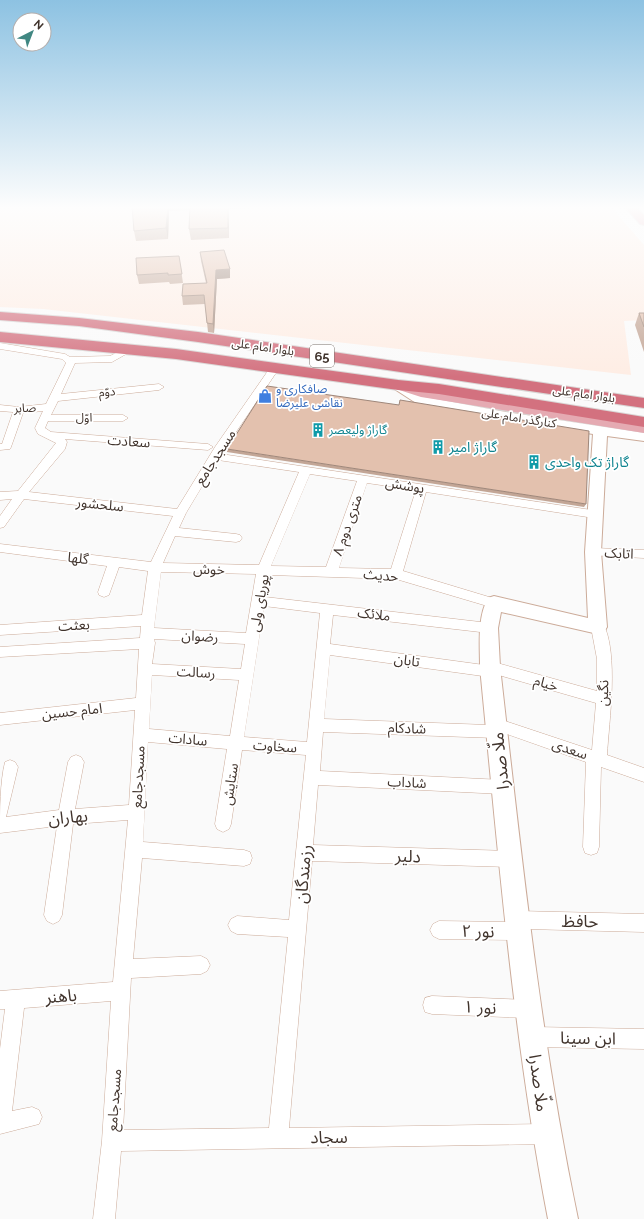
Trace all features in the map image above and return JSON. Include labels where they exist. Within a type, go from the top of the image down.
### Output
[{"type":"highway","name":"بلوار امام علی","points":[[0,316],[79,322],[198,337],[644,403]]},
{"type":"highway","name":"بلوار امام علی","points":[[0,337],[130,349],[398,385],[439,388],[644,422]]},
{"type":"main road","points":[[398,385],[434,395],[644,428]]},
{"type":"street","points":[[0,346],[69,360],[112,359],[130,349]]},
{"type":"street","points":[[0,524],[20,496],[61,447],[62,442],[42,432],[40,428],[71,363],[69,360]]},
{"type":"street","name":"مسجدجامع","points":[[104,1219],[112,1141],[121,991],[134,849],[145,669],[156,567],[171,531],[211,452],[275,368]]},
{"type":"street","name":"کنارگذر امام علی","points":[[398,385],[420,400],[506,416],[644,437]]},
{"type":"street","name":"دوّم","points":[[53,402],[159,387]]},
{"type":"street","name":"صابر","points":[[0,408],[19,410],[53,402]]},
{"type":"street","points":[[0,447],[6,447],[19,410]]},
{"type":"street","name":"اوّل","points":[[45,418],[123,418]]},
{"type":"street","points":[[494,603],[598,627],[593,552],[600,430]]},
{"type":"street","name":"سعادت","points":[[50,435],[211,452]]},
{"type":"street","name":"پوشش","points":[[211,452],[306,470],[594,514]]},
{"type":"street","name":"پوریای ولی","points":[[236,744],[263,571],[306,470]]},
{"type":"street","name":"۸ متری دوم","points":[[330,572],[363,479]]},
{"type":"street","points":[[396,574],[422,488]]},
{"type":"street","name":"سلحشور","points":[[0,496],[20,496],[180,513]]},
{"type":"street","points":[[171,531],[236,538]]},
{"type":"street","name":"گلها","points":[[0,548],[156,567]]},
{"type":"street","name":"اتابک","points":[[593,552],[644,554]]},
{"type":"street","points":[[104,592],[114,562]]},
{"type":"street","name":"خوش","points":[[156,567],[263,571]]},
{"type":"street","name":"حدیث","points":[[263,571],[396,574],[494,603]]},
{"type":"street","name":"ملائک","points":[[259,601],[489,628]]},
{"type":"street","name":"ملّا صدرا","points":[[494,603],[489,628],[490,669],[518,926],[546,1134],[563,1219]]},
{"type":"street","name":"رزمندگان","points":[[278,1138],[327,609]]},
{"type":"street","name":"نگین","points":[[591,847],[604,680],[602,640],[598,627]]},
{"type":"street","name":"بعثت","points":[[0,630],[148,632]]},
{"type":"street","points":[[0,652],[148,632]]},
{"type":"street","name":"رضوان","points":[[148,632],[253,639]]},
{"type":"street","name":"تابان","points":[[324,649],[490,669]]},
{"type":"street","name":"رسالت","points":[[145,669],[247,675]]},
{"type":"street","name":"خیام","points":[[490,669],[603,699]]},
{"type":"street","name":"امام حسین","points":[[0,718],[144,703]]},
{"type":"street","name":"شادکام","points":[[317,725],[497,728]]},
{"type":"street","name":"سعدی","points":[[497,728],[644,775]]},
{"type":"street","name":"سادات","points":[[141,735],[236,744]]},
{"type":"street","name":"سخاوت","points":[[236,744],[314,749]]},
{"type":"street","name":"ستایش","points":[[223,824],[236,744]]},
{"type":"street","points":[[53,915],[66,817],[76,762]]},
{"type":"street","points":[[0,812],[10,767]]},
{"type":"street","name":"شاداب","points":[[312,778],[503,787]]},
{"type":"street","name":"بهاران","points":[[0,825],[66,817],[136,812]]},
{"type":"street","points":[[134,849],[244,858]]},
{"type":"street","name":"دلیر","points":[[305,853],[511,859]]},
{"type":"street","name":"حافظ","points":[[518,926],[644,923]]},
{"type":"street","points":[[237,925],[298,929]]},
{"type":"street","name":"نور ۲","points":[[439,930],[518,926]]},
{"type":"street","points":[[123,969],[201,965]]},
{"type":"street","name":"باهنر","points":[[8,1000],[121,991]]},
{"type":"street","points":[[8,1000],[0,1124],[32,1117]]},
{"type":"street","name":"نور ۱","points":[[432,1005],[529,1009]]},
{"type":"street","name":"ابن سینا","points":[[532,1037],[644,1039]]},
{"type":"street","name":"سجاد","points":[[112,1141],[546,1134]]},
{"type":"shaded area","points":[[0,263],[644,263],[644,320],[624,321],[631,375],[43,309],[0,307]]},
{"type":"building","points":[[136,263],[180,263],[182,274],[168,275],[168,273],[137,275]]},
{"type":"building","points":[[202,263],[228,263],[230,269],[216,270],[213,324],[207,323],[204,295],[182,296],[183,284],[207,283]]},
{"type":"building","points":[[639,313],[644,313],[644,327]]},
{"type":"building","points":[[267,386],[399,405],[400,400],[589,431],[586,504],[227,449]]},
{"type":"place","name":"صافکاری و نقاشی عليرضا","points":[[265,396]]},
{"type":"place","name":"گاراژ ولیعصر","points":[[318,430]]},
{"type":"place","name":"گاراژ امیر","points":[[438,447]]},
{"type":"place","name":"گاراژ تک واحدی","points":[[534,462]]}]
